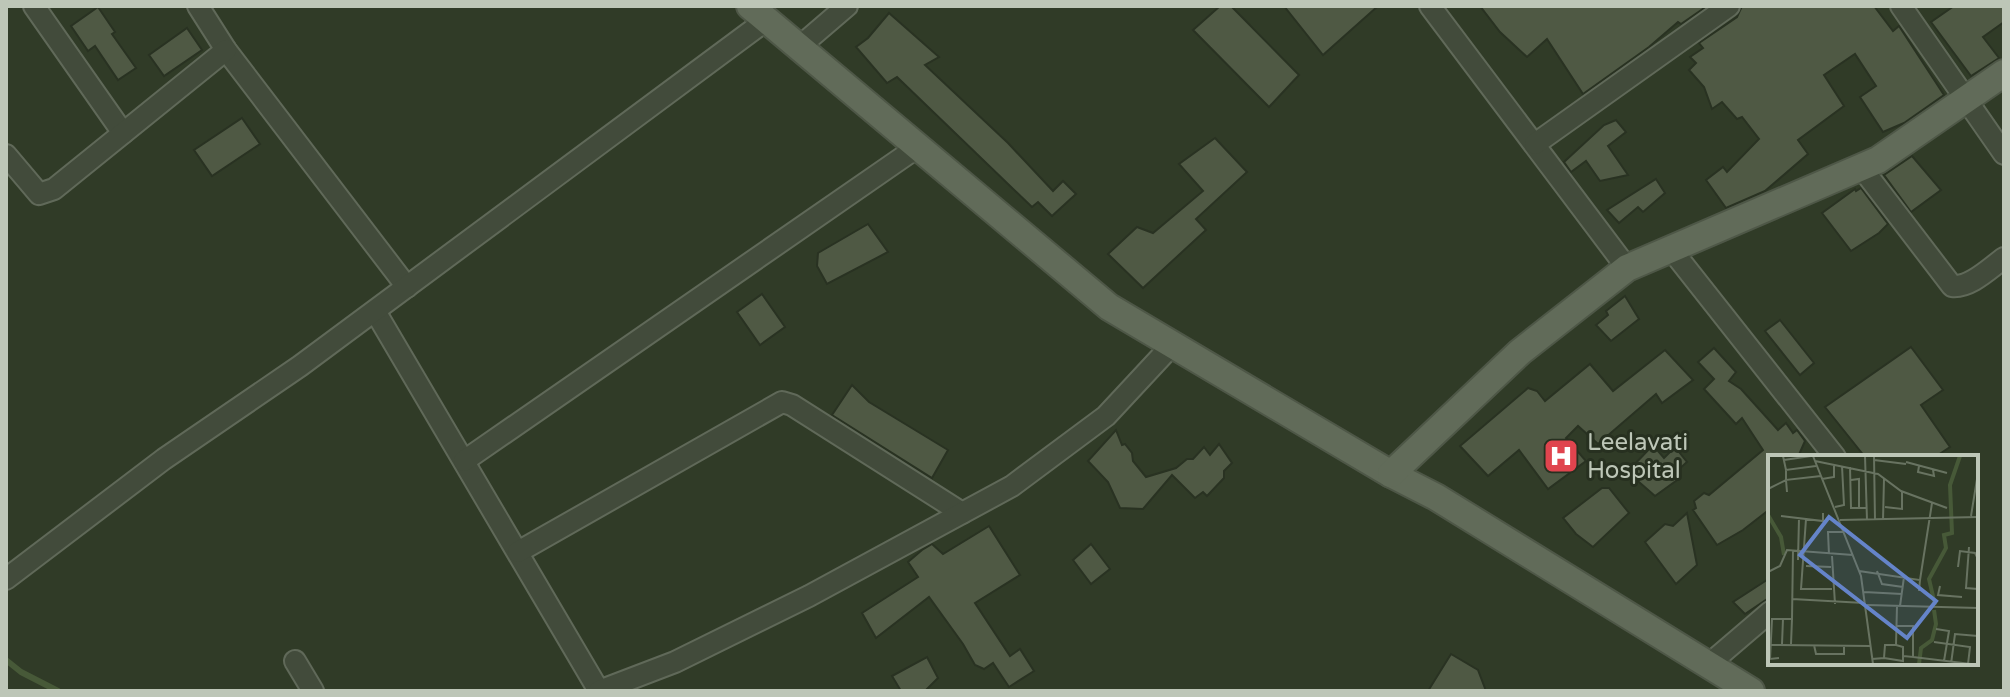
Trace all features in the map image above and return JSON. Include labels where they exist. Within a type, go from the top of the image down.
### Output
[{"type":"main road","points":[[757,13],[1109,307],[1391,474],[1436,497],[1751,691]]},
{"type":"main road","points":[[1391,474],[1520,352],[1627,268],[1878,160],[2004,73]]},
{"type":"street","points":[[34,6],[123,133]]},
{"type":"street","points":[[198,6],[226,50],[407,287]]},
{"type":"street","points":[[798,48],[847,6]]},
{"type":"street","points":[[1430,6],[1627,268]]},
{"type":"street","points":[[1535,144],[1729,6]]},
{"type":"street","points":[[1901,6],[2004,154]]},
{"type":"street","points":[[6,579],[164,459],[300,366],[407,287],[757,13]]},
{"type":"street","points":[[8,163],[39,194],[54,189],[226,50]]},
{"type":"street","points":[[464,461],[919,146]]},
{"type":"street","points":[[1861,167],[1952,286],[1959,287],[1975,279],[2004,258]]},
{"type":"street","points":[[1671,249],[1833,455]]},
{"type":"street","points":[[375,311],[599,691],[675,662],[809,596],[1012,486],[1106,416],[1173,344]]},
{"type":"street","points":[[518,552],[782,402],[792,405],[962,513]]},
{"type":"street","points":[[1708,665],[1768,614]]},
{"type":"street","points":[[295,661],[313,691]]},
{"type":"building","points":[[1220,6],[1231,6],[1299,75],[1269,107],[1193,30]]},
{"type":"building","points":[[1284,6],[1378,6],[1323,55]]},
{"type":"building","points":[[1480,6],[1707,6],[1681,24],[1678,22],[1649,47],[1583,94],[1547,39],[1527,57],[1500,32]]},
{"type":"building","points":[[1742,6],[1874,6],[1893,31],[1899,26],[1944,95],[1904,123],[1883,132],[1860,97],[1876,86],[1855,54],[1824,75],[1844,106],[1798,140],[1808,154],[1765,191],[1726,208],[1706,180],[1723,167],[1727,172],[1759,139],[1742,117],[1737,119],[1722,102],[1712,109],[1704,87],[1689,70],[1696,63],[1690,57],[1703,48],[1699,43],[1737,17]]},
{"type":"building","points":[[1954,6],[2004,6],[2004,22],[1983,37],[1999,58],[1971,76],[1931,22]]},
{"type":"building","points":[[98,7],[136,68],[118,80],[95,46],[88,51],[71,26]]},
{"type":"building","points":[[889,13],[939,57],[925,65],[1008,143],[1053,191],[1063,181],[1076,194],[1052,216],[1038,202],[1032,207],[897,77],[887,83],[856,47]]},
{"type":"building","points":[[187,28],[202,50],[164,76],[149,55]]},
{"type":"building","points":[[242,118],[260,144],[212,176],[194,150]]},
{"type":"building","points":[[1616,120],[1626,132],[1608,146],[1628,175],[1600,181],[1586,161],[1571,172],[1564,162],[1604,125]]},
{"type":"building","points":[[1215,138],[1247,172],[1196,219],[1206,230],[1143,288],[1108,254],[1137,227],[1153,233],[1203,191],[1179,164]]},
{"type":"building","points":[[1912,156],[1941,190],[1911,212],[1884,175]]},
{"type":"building","points":[[1656,179],[1665,193],[1643,212],[1638,207],[1619,223],[1607,210]]},
{"type":"building","points":[[1861,188],[1888,224],[1851,251],[1822,213]]},
{"type":"building","points":[[868,224],[888,252],[827,284],[817,266],[818,253]]},
{"type":"building","points":[[762,294],[785,327],[760,345],[737,312]]},
{"type":"building","points":[[1625,296],[1639,319],[1611,341],[1596,325],[1608,315],[1606,311]]},
{"type":"building","points":[[1780,320],[1814,363],[1800,375],[1765,331]]},
{"type":"building","points":[[1911,347],[1943,390],[1921,405],[1950,447],[1938,455],[1863,455],[1825,407]]},
{"type":"building","points":[[1714,348],[1736,372],[1729,381],[1741,389],[1778,430],[1786,423],[1793,433],[1797,430],[1805,441],[1799,455],[1768,455],[1768,511],[1717,545],[1693,510],[1696,508],[1694,501],[1704,493],[1709,495],[1763,450],[1742,418],[1736,424],[1704,389],[1714,379],[1698,362]]},
{"type":"building","points":[[1665,350],[1693,380],[1662,403],[1656,394],[1598,444],[1578,426],[1566,438],[1586,461],[1548,489],[1519,450],[1488,476],[1460,446],[1528,388],[1537,391],[1545,401],[1590,364],[1613,391]]},
{"type":"building","points":[[852,385],[869,402],[948,450],[932,478],[832,415]]},
{"type":"building","points":[[1116,430],[1122,445],[1125,444],[1132,453],[1133,461],[1146,477],[1176,468],[1187,459],[1193,459],[1204,447],[1210,455],[1219,444],[1232,463],[1224,471],[1224,478],[1207,496],[1203,492],[1195,498],[1172,475],[1143,509],[1120,508],[1108,482],[1088,461]]},
{"type":"building","points":[[1653,445],[1664,458],[1675,447],[1687,462],[1676,472],[1680,478],[1655,496],[1631,475],[1631,468]]},
{"type":"building","points":[[1602,488],[1609,488],[1629,513],[1593,547],[1576,534],[1563,518]]},
{"type":"building","points":[[1687,513],[1697,565],[1676,584],[1645,542],[1665,524],[1673,526]]},
{"type":"building","points":[[989,526],[1020,575],[975,603],[1010,656],[1020,649],[1034,671],[1009,687],[993,663],[984,669],[975,665],[929,597],[876,638],[862,613],[918,577],[908,562],[922,550],[932,544],[943,554]]},
{"type":"building","points":[[1091,544],[1110,569],[1091,584],[1073,560]]},
{"type":"building","points":[[1768,579],[1768,598],[1745,614],[1733,602]]},
{"type":"building","points":[[1451,654],[1478,670],[1486,691],[1428,691]]},
{"type":"building","points":[[927,657],[938,678],[925,691],[901,691],[892,676]]},
{"type":"waterway","points":[[6,660],[21,672],[58,691]]},
{"type":"place","name":"Leelavati Hospital","points":[[1561,456]]}]
